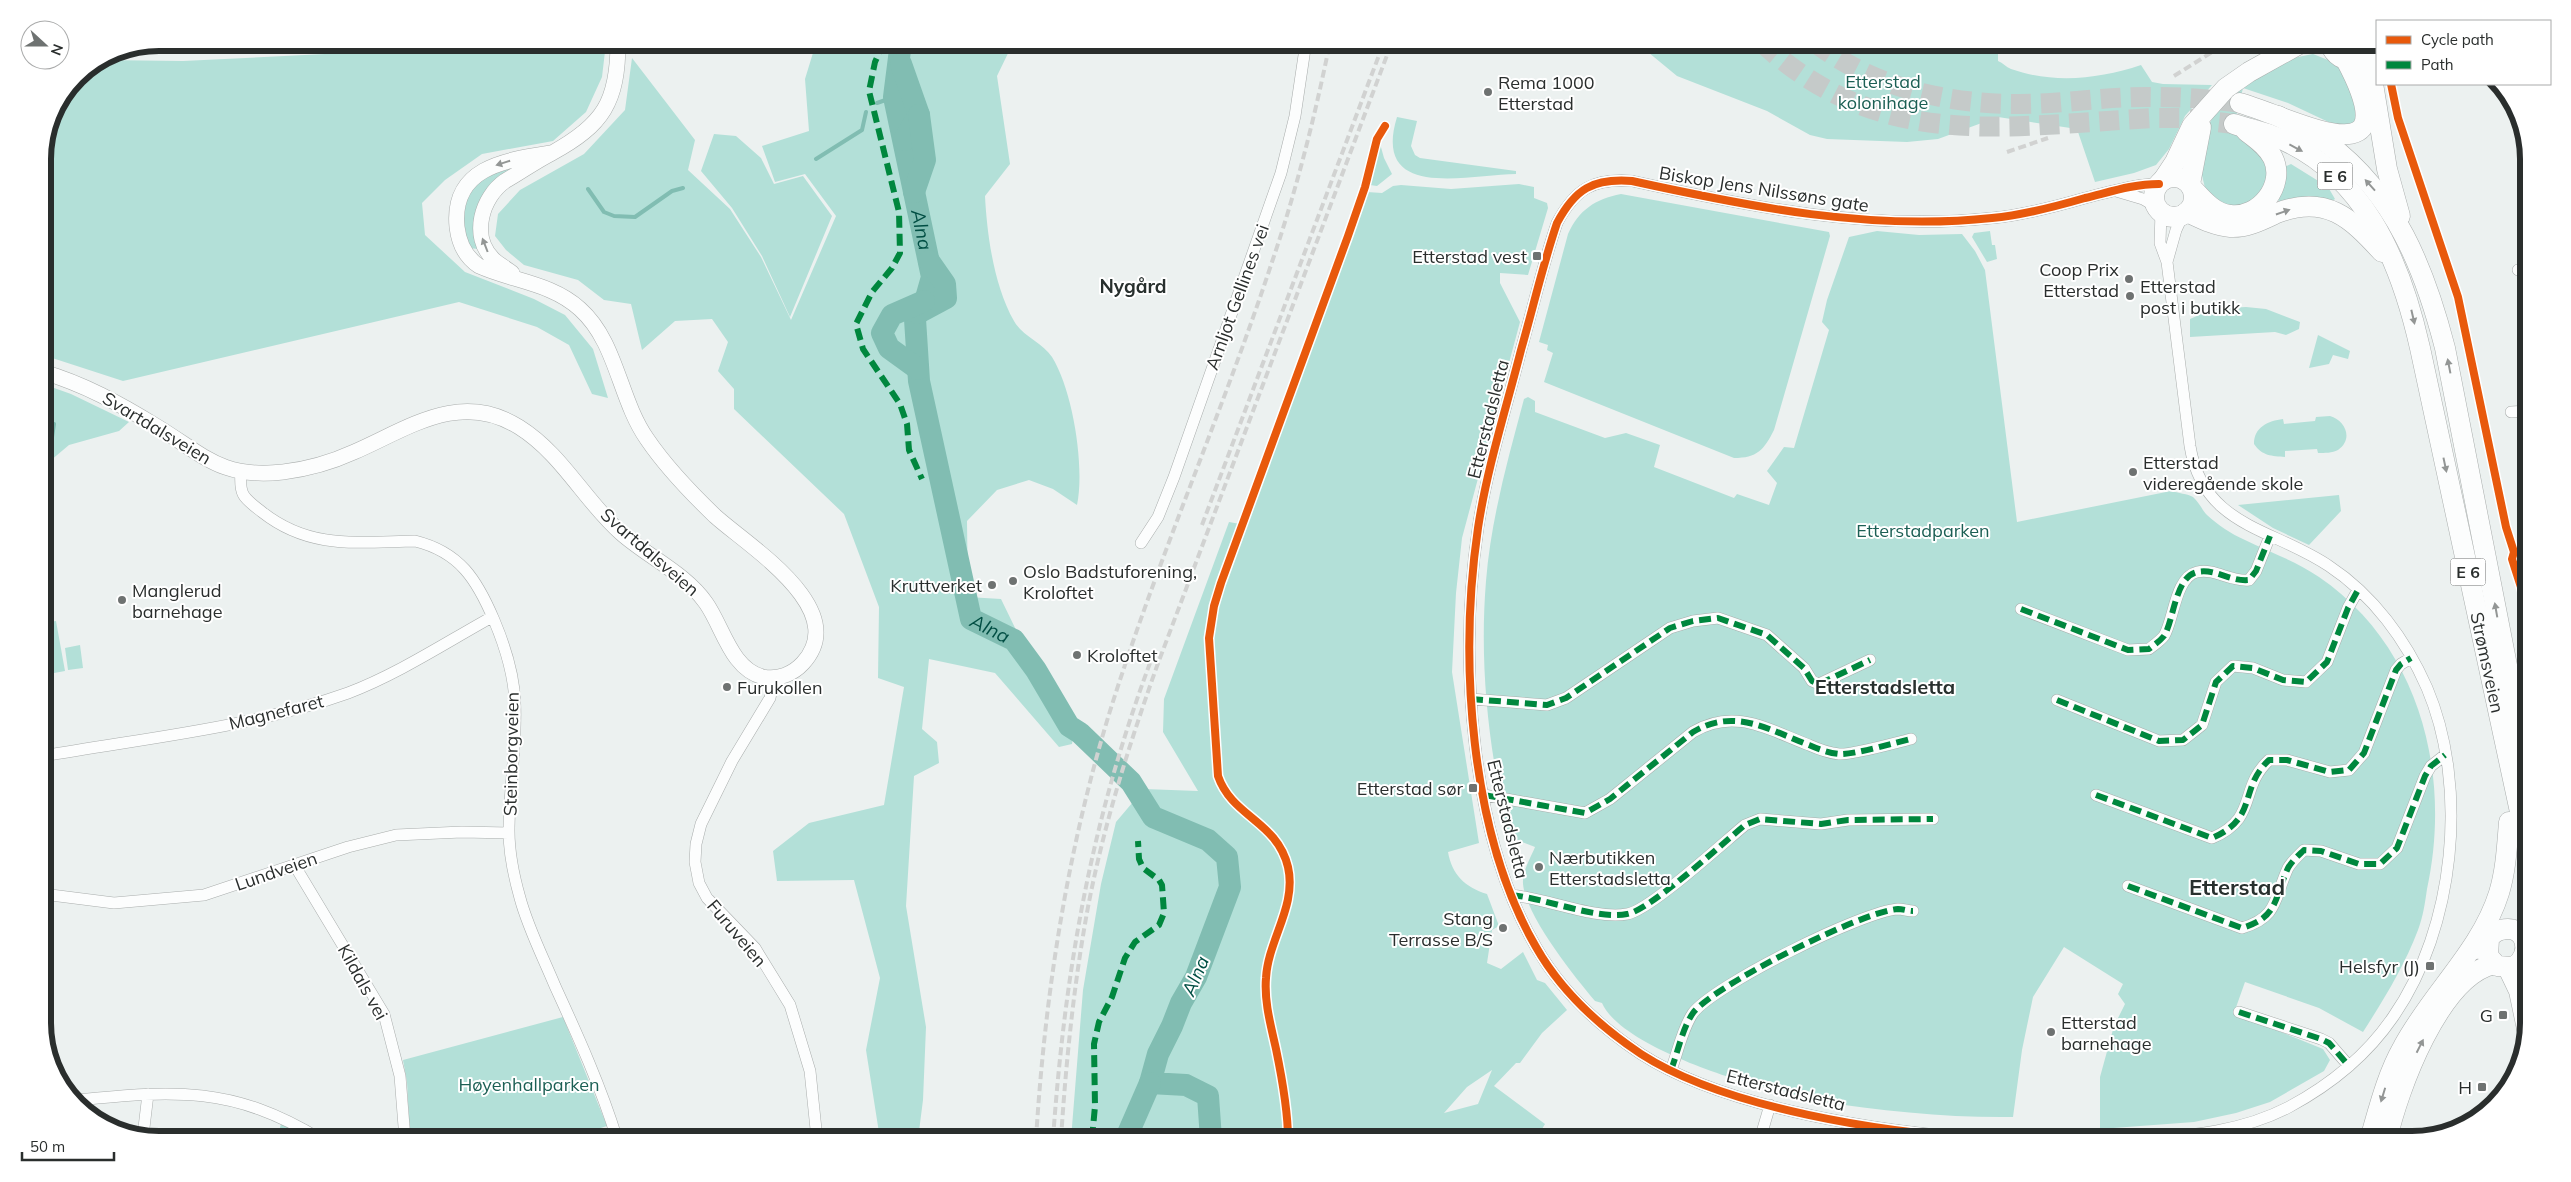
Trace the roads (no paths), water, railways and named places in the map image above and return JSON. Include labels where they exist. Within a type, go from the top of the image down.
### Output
[{"type":"highway","name":"E 6","points":[[2159,209],[2154,195],[2175,162],[2192,126],[2226,88],[2249,72],[2289,51]]},
{"type":"highway","name":"E 6","points":[[2281,56],[2308,51]]},
{"type":"highway","name":"E 6","points":[[2336,52],[2358,60],[2368,51]]},
{"type":"highway","name":"E 6","points":[[2373,51],[2376,73]]},
{"type":"highway","name":"E 6","points":[[2240,103],[2336,135],[2351,135],[2360,130],[2365,118],[2365,108],[2336,52]]},
{"type":"highway","name":"E 6","points":[[2377,85],[2387,169],[2408,239]]},
{"type":"highway","name":"E 6","points":[[2185,214],[2194,201],[2192,187],[2204,114]]},
{"type":"highway","name":"E 6","points":[[2278,116],[2328,144],[2352,165],[2390,210],[2408,239]]},
{"type":"highway","name":"E 6","points":[[2192,187],[2216,210],[2230,216],[2253,210],[2268,197],[2276,176],[2273,158],[2264,144],[2237,126],[2271,135],[2292,145],[2341,181],[2374,222],[2398,270]]},
{"type":"highway","points":[[2161,182],[2180,178],[2192,187]]},
{"type":"highway","points":[[2159,209],[2173,217],[2185,214],[2222,226],[2236,227],[2254,223],[2294,208],[2311,206],[2326,208],[2354,223],[2398,270]]},
{"type":"highway","name":"Strømsveien","points":[[2408,239],[2432,298],[2445,348],[2504,658],[2510,728],[2520,795]]},
{"type":"highway","name":"Strømsveien","points":[[2398,270],[2411,307],[2435,417],[2510,728],[2520,753]]},
{"type":"highway","points":[[2504,658],[2520,689]]},
{"type":"highway","points":[[2510,728],[2520,741]]},
{"type":"highway","points":[[2510,728],[2510,864],[2506,895],[2487,950],[2513,967],[2520,996]]},
{"type":"highway","points":[[2373,1131],[2385,1088],[2400,1050],[2434,998],[2467,956],[2498,894],[2504,868],[2509,822]]},
{"type":"highway","points":[[2467,956],[2493,935],[2514,930],[2520,935]]},
{"type":"highway","points":[[2389,1131],[2400,1091],[2421,1043],[2462,985],[2477,971],[2513,967]]},
{"type":"street","points":[[519,278],[493,260],[487,250],[481,233],[482,214],[486,202],[497,187],[581,136],[602,114],[617,76],[618,51]]},
{"type":"street","name":"Arnljot Gellines vei","points":[[1141,543],[1158,517],[1174,477],[1278,182],[1295,116],[1305,51]]},
{"type":"street","points":[[551,153],[502,162],[484,170],[466,185],[458,206],[459,239],[469,259],[493,272],[519,278],[566,298],[587,315],[604,342],[625,398],[648,441],[680,482],[716,516],[780,569],[806,602],[815,632],[811,652],[795,670],[774,678]]},
{"type":"street","name":"Biskop Jens Nilssøns gate","points":[[1574,196],[1594,184],[1620,180],[1822,217],[1875,222],[1922,223],[2031,213],[2116,191],[2126,186],[2161,182]]},
{"type":"street","name":"Biskop Jens Nilssøns gate","points":[[2116,191],[2143,198],[2159,209]]},
{"type":"street","name":"Etterstadsletta","points":[[1574,196],[1560,218],[1553,235],[1483,500],[1474,559],[1469,620],[1474,741],[1484,795],[1511,895],[1537,949],[1572,997],[1625,1042],[1671,1070],[1706,1084],[1770,1105],[1902,1131]]},
{"type":"street","points":[[2159,209],[2160,243],[2167,262],[2190,446],[2196,472],[2211,496],[2229,515],[2314,556],[2358,590],[2389,624],[2411,658],[2436,711],[2445,755],[2450,800],[2450,842],[2443,891],[2432,933],[2418,972],[2393,1017],[2360,1056],[2316,1091],[2289,1107],[2257,1121],[2219,1131]]},
{"type":"street","points":[[2167,262],[2176,230],[2185,214]]},
{"type":"street","name":"Svartdalsveien","points":[[51,375],[101,394],[164,431],[194,453],[219,465],[241,472],[282,472],[315,466],[354,452],[413,424],[453,412],[475,411],[495,415],[535,438],[561,463],[583,492],[620,532],[701,596],[742,664],[754,674],[774,678]]},
{"type":"street","points":[[2511,412],[2520,411]]},
{"type":"street","name":"Steinborgveien","points":[[241,472],[240,490],[245,498],[275,523],[304,537],[355,543],[415,541],[439,549],[456,559],[474,579],[492,617],[508,658],[515,703],[509,833],[520,899],[537,944],[596,1079],[614,1131]]},
{"type":"street","points":[[2021,609],[2128,650],[2149,649],[2163,636],[2182,583],[2195,572],[2212,572],[2237,581],[2250,580],[2256,571],[2270,536]]},
{"type":"street","points":[[2057,700],[2159,741],[2183,740],[2202,726],[2216,682],[2233,666],[2253,668],[2283,680],[2306,682],[2327,662],[2348,608],[2358,590]]},
{"type":"street","name":"Magnefaret","points":[[51,755],[243,722],[306,707],[350,692],[387,675],[492,617]]},
{"type":"street","points":[[1471,699],[1547,705],[1566,698],[1670,628],[1693,620],[1718,618],[1767,635],[1804,668],[1812,680],[1819,684],[1870,660]]},
{"type":"street","points":[[2096,795],[2212,838],[2228,831],[2240,820],[2258,771],[2269,760],[2287,760],[2330,772],[2349,770],[2364,754],[2396,670],[2401,664],[2411,658]]},
{"type":"street","name":"Furuveien","points":[[774,678],[770,698],[732,760],[701,824],[696,844],[695,862],[699,883],[707,898],[754,948],[790,1005],[810,1071],[816,1131]]},
{"type":"street","name":"Etterstadsletta","points":[[1484,795],[1585,813],[1610,800],[1693,732],[1708,723],[1728,719],[1748,722],[1820,749],[1840,754],[1911,740]]},
{"type":"street","points":[[2128,886],[2242,928],[2258,923],[2270,913],[2289,866],[2304,850],[2321,851],[2359,864],[2380,864],[2397,848],[2425,776],[2431,766],[2445,755]]},
{"type":"street","name":"Etterstadsletta","points":[[1511,895],[1600,913],[1627,914],[1650,903],[1745,825],[1760,819],[1821,824],[1848,820],[1933,819]]},
{"type":"street","name":"Lundveien","points":[[51,895],[114,903],[204,895],[348,847],[396,835],[462,832],[509,833]]},
{"type":"street","name":"Kildals vei","points":[[295,866],[384,1014],[400,1076],[404,1131]]},
{"type":"street","points":[[1671,1070],[1694,1012],[1730,983],[1780,957],[1867,917],[1898,909],[1913,911]]},
{"type":"street","points":[[2239,1012],[2321,1039],[2329,1043],[2349,1066]]},
{"type":"street","points":[[144,1130],[148,1094]]},
{"type":"street","points":[[84,1099],[148,1094],[200,1094],[239,1102],[264,1110],[303,1131]]},
{"type":"street","points":[[1763,1131],[1770,1105]]},
{"type":"waterway","name":"Alna","points":[[900,51],[894,97],[932,277],[926,298],[915,319],[919,381],[971,619],[1014,640],[1036,670],[1069,726],[1080,733],[1131,782],[1153,817],[1208,840],[1227,857],[1230,887],[1196,977],[1181,1003],[1158,1054],[1150,1083],[1186,1085],[1208,1096],[1210,1131]]},
{"type":"waterway","points":[[901,64],[919,115],[904,140]]},
{"type":"waterway","points":[[877,103],[894,97]]},
{"type":"waterway","points":[[816,159],[862,130],[866,112]]},
{"type":"waterway","points":[[914,192],[925,160],[919,115]]},
{"type":"waterway","points":[[588,189],[604,212],[614,216],[635,217],[672,191],[683,188]]},
{"type":"waterway","points":[[918,313],[946,298],[945,284],[929,261]]},
{"type":"waterway","points":[[918,369],[889,348],[882,333],[892,315],[924,301]]},
{"type":"waterway","points":[[51,444],[54,424]]},
{"type":"waterway","name":"Alna","points":[[1129,1131],[1150,1083]]},
{"type":"tunnel","points":[[1772,51],[1807,78],[1853,102],[1900,117],[1948,125],[1997,127],[2156,118],[2182,118],[2234,124]]},
{"type":"tunnel","points":[[1827,51],[1861,71],[1886,82],[1938,97],[1965,101],[2020,104],[2153,97],[2196,98],[2240,103]]},
{"type":"railway","points":[[1037,1131],[1045,1031],[1060,923],[1070,870],[1095,764],[1110,711],[1149,597],[1254,316],[1282,232],[1305,152],[1328,51]]},
{"type":"railway","points":[[1202,525],[1381,51]]},
{"type":"railway","points":[[1062,1131],[1071,1022],[1083,936],[1094,876],[1118,785],[1157,666],[1389,51]]},
{"type":"railway","points":[[2174,76],[2214,51]]},
{"type":"railway","points":[[2007,152],[2048,138]]},
{"type":"railway","points":[[1054,1131],[1065,1016],[1073,956],[1084,897],[1112,781],[1129,722],[1150,663]]},
{"type":"place","name":"Rema 1000 Etterstad","points":[[1488,92]]},
{"type":"place","name":"Etterstad vest","points":[[1537,256]]},
{"type":"place","name":"Coop Prix Etterstad","points":[[2129,279]]},
{"type":"place","name":"Etterstad post i butikk","points":[[2130,296]]},
{"type":"place","name":"Etterstad videregående skole","points":[[2133,472]]},
{"type":"place","name":"Oslo Badstuforening, Kroloftet","points":[[1013,581]]},
{"type":"place","name":"Kruttverket","points":[[992,585]]},
{"type":"place","name":"Manglerud barnehage","points":[[122,600]]},
{"type":"place","name":"Kroloftet","points":[[1077,655]]},
{"type":"place","name":"Furukollen","points":[[727,687]]},
{"type":"place","name":"Etterstad sør","points":[[1473,788]]},
{"type":"place","name":"Nærbutikken Etterstadsletta","points":[[1539,867]]},
{"type":"place","name":"Stang Terrasse B/S","points":[[1503,928]]},
{"type":"place","name":"Helsfyr (J)","points":[[2430,966]]},
{"type":"place","name":"G","points":[[2503,1015]]},
{"type":"place","name":"Etterstad barnehage","points":[[2051,1032]]},
{"type":"place","name":"H","points":[[2482,1087]]},
{"type":"district","name":"Nygård","points":[[1133,286]]},
{"type":"district","name":"Etterstadsletta","points":[[1885,686]]},
{"type":"district","name":"Etterstad","points":[[2237,887]]},
{"type":"park label","name":"Etterstad kolonihage","points":[[1883,91]]},
{"type":"park label","name":"Etterstadparken","points":[[1923,530]]},
{"type":"park label","name":"Høyenhallparken","points":[[529,1084]]}]
